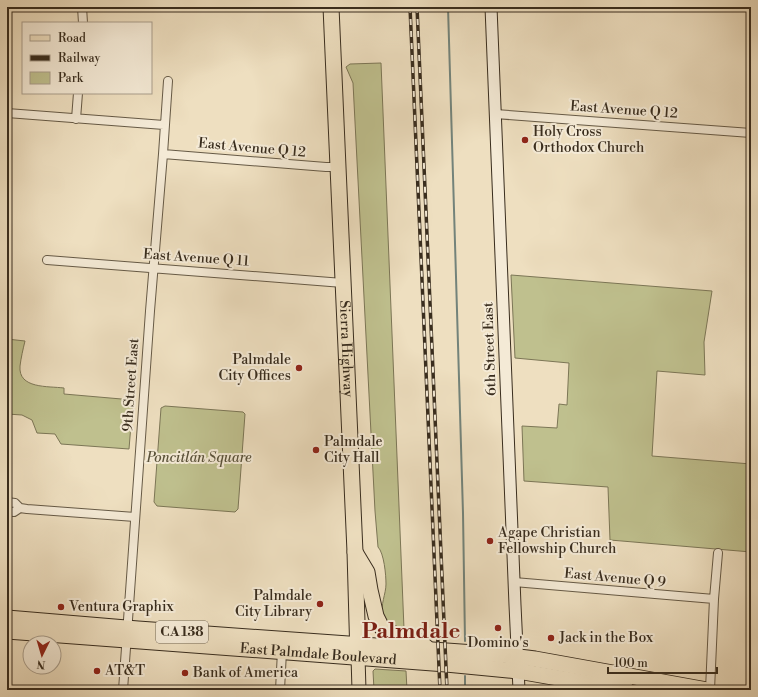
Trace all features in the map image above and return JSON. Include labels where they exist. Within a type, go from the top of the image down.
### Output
[{"type":"highway","name":"Sierra Highway","points":[[331,7],[355,552],[357,651]]},
{"type":"highway","points":[[355,552],[367,572],[376,616],[382,628],[387,632],[416,640],[430,650]]},
{"type":"highway","name":"East Palmdale Boulevard","points":[[7,618],[127,634],[282,651],[430,650],[518,656],[707,690]]},
{"type":"highway","name":"East Palmdale Boulevard","points":[[7,631],[127,634],[357,651],[446,664],[518,671],[627,690]]},
{"type":"main road","name":"Sierra Highway","points":[[357,651],[360,690]]},
{"type":"street","points":[[82,7],[83,22]]},
{"type":"street","name":"6th Street East","points":[[491,7],[519,690]]},
{"type":"street","name":"9th Street East","points":[[123,690],[168,81]]},
{"type":"street","points":[[76,119],[78,94]]},
{"type":"street","points":[[7,113],[164,126]]},
{"type":"street","name":"East Avenue Q 12","points":[[495,114],[751,133]]},
{"type":"street","name":"East Avenue Q 12","points":[[163,154],[338,167]]},
{"type":"street","name":"East Avenue Q 11","points":[[47,260],[343,282]]},
{"type":"street","points":[[7,502],[15,503],[20,508]]},
{"type":"street","points":[[7,511],[14,512],[20,508],[135,517]]},
{"type":"street","points":[[710,690],[714,599],[718,553]]},
{"type":"street","name":"East Avenue Q 9","points":[[514,582],[714,599]]},
{"type":"street","points":[[280,690],[282,651]]},
{"type":"green space","points":[[381,63],[404,629],[393,628],[383,615],[382,611],[386,580],[383,559],[378,547],[375,511],[353,83],[346,67],[350,64]]},
{"type":"green space","points":[[511,275],[712,291],[704,342],[705,375],[657,371],[652,456],[751,464],[751,552],[610,540],[608,487],[524,481],[522,426],[557,428],[559,404],[567,405],[569,363],[515,358]]},
{"type":"green space","points":[[7,339],[25,341],[20,366],[24,379],[29,383],[64,388],[64,394],[133,400],[129,449],[61,444],[55,434],[37,433],[32,420],[22,415],[7,414]]},
{"type":"green space","name":"Poncitlán Square","points":[[165,406],[243,412],[245,414],[238,509],[235,512],[157,506],[154,502],[161,408]]},
{"type":"green space","points":[[375,669],[406,671],[407,690],[374,690],[373,671]]},
{"type":"waterway","points":[[448,7],[463,513],[465,641]]},
{"type":"waterway","points":[[465,676],[465,690]]},
{"type":"railway","points":[[410,7],[440,690]]},
{"type":"railway","points":[[417,7],[447,690]]},
{"type":"place","name":"Holy Cross Orthodox Church","points":[[525,140]]},
{"type":"place","name":"Palmdale City Offices","points":[[299,368]]},
{"type":"place","name":"Palmdale City Hall","points":[[316,450]]},
{"type":"place","name":"Agape Christian Fellowship Church","points":[[490,541]]},
{"type":"place","name":"Palmdale City Library","points":[[320,604]]},
{"type":"place","name":"Ventura Graphix","points":[[61,607]]},
{"type":"place","name":"Domino's","points":[[498,628]]},
{"type":"place","name":"Jack in the Box","points":[[551,638]]},
{"type":"place","name":"AT&T","points":[[97,671]]},
{"type":"place","name":"Bank of America","points":[[185,673]]},
{"type":"district","name":"Palmdale","points":[[411,631]]}]
